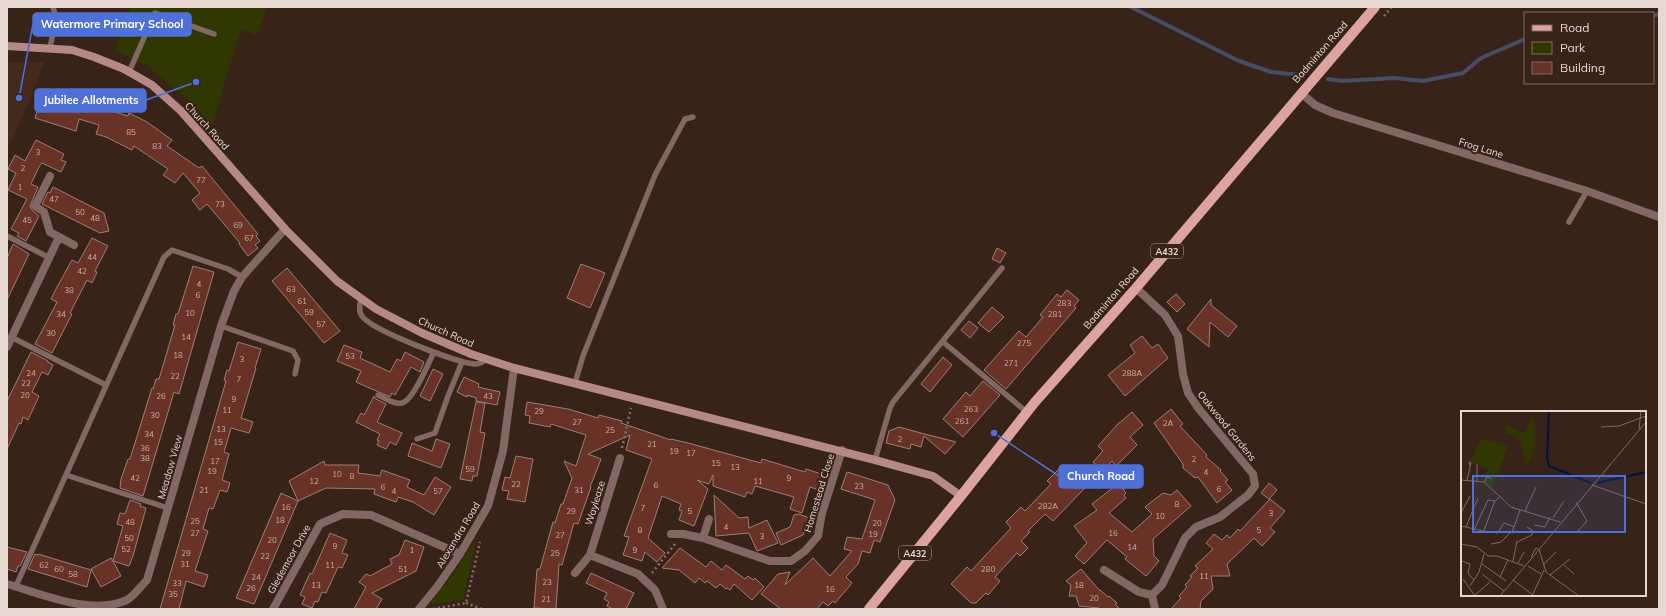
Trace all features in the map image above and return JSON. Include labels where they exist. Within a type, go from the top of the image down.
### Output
[{"type":"main road","name":"Badminton Road","points":[[869,609],[1028,412],[1136,288],[1375,7]]},
{"type":"street","name":"Church Road","points":[[7,46],[72,50],[94,57],[130,72],[152,85],[181,111],[285,229],[337,281],[376,308],[422,333],[471,354],[514,368],[842,450],[933,476],[961,496]]},
{"type":"street","name":"Frog Lane","points":[[1301,93],[1315,105],[1333,113],[1587,191],[1659,217]]},
{"type":"street","points":[[50,176],[35,206],[44,212],[50,232],[74,245]]},
{"type":"street","name":"Meadow View","points":[[7,584],[75,605],[103,608],[127,600],[147,580],[222,326],[234,291],[242,277],[285,229]]},
{"type":"street","points":[[7,347],[59,237]]},
{"type":"street","name":"Oakwood Gardens","points":[[1136,288],[1165,315],[1178,336],[1183,374],[1188,393],[1199,409],[1253,474],[1255,486],[1248,495],[1220,517],[1196,527],[1185,538],[1162,585],[1152,595]]},
{"type":"street","name":"Alexandra Road","points":[[419,609],[438,587],[460,554],[488,506],[504,451],[514,368]]},
{"type":"street","name":"Homestead Close","points":[[671,534],[683,534],[704,538],[770,561],[791,561],[805,551],[818,536],[822,513],[842,450]]},
{"type":"street","name":"Wayleaze","points":[[575,573],[590,555],[620,458]]},
{"type":"street","name":"Gledemoor Drive","points":[[273,609],[320,524],[343,514],[371,514],[460,554]]},
{"type":"street","points":[[704,538],[708,519]]},
{"type":"street","points":[[590,555],[638,574],[655,590],[663,609]]},
{"type":"street","points":[[1104,570],[1139,592],[1152,595],[1155,609]]},
{"type":"lane","points":[[50,48],[56,18],[53,7]]},
{"type":"lane","points":[[130,72],[155,13],[214,34]]},
{"type":"lane","points":[[574,383],[655,175],[685,119],[694,117]]},
{"type":"lane","points":[[1569,222],[1587,191]]},
{"type":"lane","points":[[7,236],[50,258]]},
{"type":"lane","points":[[16,586],[164,257],[172,250],[228,269],[242,277]]},
{"type":"lane","points":[[875,460],[893,402],[944,342],[1002,268]]},
{"type":"lane","points":[[361,298],[360,311],[366,320],[406,341],[462,362],[476,364],[486,359]]},
{"type":"lane","points":[[222,326],[293,351],[298,360],[295,374]]},
{"type":"lane","points":[[12,337],[106,385]]},
{"type":"lane","points":[[944,342],[1028,412]]},
{"type":"lane","points":[[378,394],[392,402],[405,402],[417,385],[434,352]]},
{"type":"lane","points":[[417,439],[435,434],[462,362]]},
{"type":"lane","points":[[66,475],[168,508]]},
{"type":"path","points":[[620,458],[634,398]]},
{"type":"path","points":[[646,581],[683,534]]},
{"type":"path","points":[[466,603],[482,536]]},
{"type":"path","points":[[431,609],[466,603],[482,609]]},
{"type":"shaded area","points":[[7,62],[45,62],[15,134],[7,149]]},
{"type":"green space","points":[[131,7],[267,7],[257,35],[241,29],[212,125],[189,100],[146,65],[115,50]]},
{"type":"green space","points":[[476,539],[463,600],[428,605],[448,581]]},
{"type":"building","points":[[44,89],[128,116],[129,113],[147,122],[172,140],[167,146],[199,168],[202,166],[258,234],[256,236],[260,241],[255,245],[258,248],[248,256],[239,244],[240,243],[207,204],[200,210],[192,200],[200,193],[183,173],[175,183],[163,175],[168,169],[134,146],[132,150],[106,137],[96,134],[99,125],[79,119],[76,131],[35,118]]},
{"type":"building","points":[[36,140],[64,154],[61,160],[66,162],[61,172],[42,163],[40,165],[31,184],[38,187],[30,206],[39,216],[26,241],[17,236],[19,233],[11,229],[27,199],[8,190],[16,173],[8,169],[15,155],[25,161]]},
{"type":"building","points":[[53,187],[104,213],[109,231],[100,233],[42,204],[48,192],[50,193]]},
{"type":"building","points":[[92,238],[108,246],[95,271],[97,272],[92,283],[87,280],[52,353],[35,344],[57,302],[51,299],[56,289],[72,260],[78,263]]},
{"type":"building","points":[[13,244],[29,254],[7,300],[7,258]]},
{"type":"building","points":[[997,248],[1006,253],[1000,263],[992,259]]},
{"type":"building","points":[[581,264],[605,273],[590,308],[567,298]]},
{"type":"building","points":[[193,266],[214,272],[179,394],[174,392],[143,496],[120,488],[121,479],[128,459],[130,459],[152,388],[153,389],[156,379],[159,379],[175,325],[173,325],[176,314],[178,314]]},
{"type":"building","points":[[287,268],[340,331],[324,343],[272,281]]},
{"type":"building","points":[[1067,290],[1079,300],[1074,306],[1076,308],[1006,389],[984,370],[1019,331],[1026,337],[1043,317],[1040,315],[1057,294],[1061,297]]},
{"type":"building","points":[[1176,294],[1185,304],[1177,312],[1167,302]]},
{"type":"building","points":[[1211,299],[1211,305],[1237,326],[1228,337],[1210,322],[1209,347],[1187,329]]},
{"type":"building","points":[[992,307],[1004,317],[989,332],[978,323]]},
{"type":"building","points":[[969,321],[978,328],[970,338],[961,330]]},
{"type":"building","points":[[1142,336],[1152,348],[1158,344],[1168,358],[1125,396],[1108,375],[1135,353],[1130,345]]},
{"type":"building","points":[[238,342],[261,349],[241,418],[253,422],[249,433],[231,428],[224,452],[229,454],[222,480],[230,483],[227,492],[220,490],[213,509],[209,508],[203,529],[208,531],[195,571],[208,575],[204,587],[186,581],[179,609],[160,609],[226,381],[224,380],[227,370],[229,371]]},
{"type":"building","points":[[344,345],[362,352],[360,358],[390,372],[397,359],[401,361],[405,352],[424,362],[420,372],[411,367],[395,395],[392,393],[390,397],[356,382],[361,371],[337,361]]},
{"type":"building","points":[[31,352],[53,365],[48,375],[42,372],[32,392],[39,396],[28,420],[23,417],[21,424],[19,423],[7,449],[7,401]]},
{"type":"building","points":[[943,357],[952,365],[930,392],[921,384]]},
{"type":"building","points":[[433,369],[443,374],[430,401],[420,396]]},
{"type":"building","points":[[464,377],[479,384],[478,387],[500,392],[497,405],[476,401],[476,398],[467,395],[467,397],[457,392]]},
{"type":"building","points":[[983,381],[1000,395],[963,437],[943,419],[966,392],[970,396]]},
{"type":"building","points":[[374,396],[376,399],[386,404],[377,422],[402,433],[396,445],[390,442],[386,449],[377,445],[379,441],[377,440],[380,434],[356,422],[361,413],[364,415]]},
{"type":"building","points":[[476,402],[485,403],[480,432],[485,433],[477,476],[473,476],[472,481],[460,479]]},
{"type":"building","points":[[527,402],[568,409],[598,418],[599,415],[622,421],[621,423],[671,440],[688,443],[761,463],[762,459],[805,472],[806,469],[824,475],[819,490],[810,487],[802,513],[790,509],[794,497],[755,486],[752,494],[747,492],[745,497],[713,486],[713,475],[709,484],[697,480],[708,489],[694,526],[679,520],[682,511],[679,510],[681,504],[662,496],[648,538],[665,553],[657,562],[645,552],[642,561],[623,555],[629,537],[624,536],[652,459],[626,450],[630,435],[588,454],[601,459],[578,524],[574,523],[562,565],[559,564],[556,609],[534,608],[537,569],[540,569],[553,522],[555,523],[572,478],[564,461],[576,466],[586,435],[551,424],[550,427],[529,423],[530,416],[525,415]]},
{"type":"building","points":[[1171,409],[1183,424],[1180,426],[1207,455],[1206,457],[1221,470],[1220,471],[1228,480],[1225,482],[1232,490],[1217,503],[1198,477],[1195,478],[1183,468],[1183,464],[1154,423]]},
{"type":"building","points":[[1132,412],[1143,425],[1130,437],[1137,445],[1116,466],[1112,461],[1102,471],[1093,462],[1103,451],[1098,446],[1118,424]]},
{"type":"building","points":[[899,427],[956,442],[945,454],[924,436],[921,447],[911,444],[910,449],[886,443],[889,431]]},
{"type":"building","points":[[436,439],[450,444],[441,468],[408,456],[412,443],[432,451]]},
{"type":"building","points":[[516,456],[533,459],[525,502],[507,499],[509,491],[502,490],[505,477],[510,478]]},
{"type":"building","points":[[324,461],[325,465],[359,465],[358,473],[380,476],[382,470],[410,480],[407,487],[424,495],[435,477],[451,487],[434,515],[413,502],[398,497],[396,502],[374,494],[375,489],[326,488],[298,501],[289,481]]},
{"type":"building","points":[[1062,466],[1085,488],[1053,521],[1045,514],[1028,531],[1030,532],[1021,541],[1028,548],[1020,556],[1017,553],[995,577],[1000,581],[988,595],[986,593],[976,603],[971,603],[951,584],[967,567],[971,571],[1011,528],[1006,522],[1021,507],[1025,511],[1051,484],[1047,481]]},
{"type":"building","points":[[847,472],[888,485],[895,500],[880,542],[874,540],[870,553],[862,551],[858,564],[846,577],[852,583],[835,603],[833,601],[828,606],[823,602],[817,609],[781,609],[761,594],[778,574],[790,572],[785,585],[813,558],[830,576],[852,551],[844,549],[847,537],[862,539],[875,500],[841,489]]},
{"type":"building","points":[[1119,483],[1126,493],[1124,495],[1126,498],[1109,513],[1132,532],[1152,514],[1145,507],[1163,493],[1171,495],[1177,490],[1191,506],[1153,539],[1154,556],[1159,561],[1146,576],[1125,559],[1127,557],[1107,540],[1084,564],[1075,556],[1087,543],[1074,526],[1097,510],[1092,504]]},
{"type":"building","points":[[1269,483],[1277,490],[1269,499],[1261,493]]},
{"type":"building","points":[[281,493],[298,501],[254,604],[236,598]]},
{"type":"building","points":[[714,495],[739,518],[748,517],[749,528],[767,520],[778,543],[757,551],[749,533],[716,536]]},
{"type":"building","points":[[1270,499],[1285,511],[1270,528],[1275,532],[1262,546],[1254,538],[1227,564],[1230,576],[1211,576],[1213,589],[1201,601],[1200,609],[1171,609],[1181,598],[1179,596],[1187,587],[1185,585],[1192,577],[1190,576],[1198,568],[1195,566],[1213,549],[1206,543],[1214,534],[1222,540],[1227,535],[1230,538],[1238,529],[1240,531]]},
{"type":"building","points":[[130,500],[141,504],[140,506],[146,508],[129,566],[113,561],[123,526],[117,524],[120,513],[125,514]]},
{"type":"building","points":[[799,514],[809,518],[803,535],[781,545],[776,533],[790,527],[794,515]]},
{"type":"building","points":[[330,533],[347,540],[342,553],[348,555],[342,568],[338,567],[326,593],[322,592],[318,602],[315,601],[312,608],[302,604],[305,597],[300,595],[310,573],[312,574]]},
{"type":"building","points":[[405,540],[424,547],[416,571],[372,593],[382,599],[376,609],[354,609],[366,587],[359,582],[366,574],[370,576],[392,564],[390,559],[399,555]]},
{"type":"building","points":[[7,547],[27,552],[16,572],[7,569]]},
{"type":"building","points":[[680,548],[706,567],[711,561],[722,570],[726,565],[745,579],[748,576],[753,580],[755,578],[764,587],[752,600],[734,584],[730,590],[727,588],[726,589],[720,584],[716,588],[707,581],[705,583],[699,578],[695,583],[679,570],[662,568]]},
{"type":"building","points":[[35,554],[91,570],[87,587],[28,569]]},
{"type":"building","points":[[111,558],[121,576],[101,587],[91,569]]},
{"type":"building","points":[[1081,569],[1100,591],[1117,603],[1115,604],[1120,609],[1098,609],[1099,608],[1079,606],[1076,596],[1069,596],[1071,585],[1066,581]]},
{"type":"building","points":[[591,573],[634,593],[626,609],[613,609],[607,606],[609,602],[604,599],[607,593],[586,583]]},
{"type":"waterway","points":[[1131,7],[1239,61],[1271,72],[1301,75]]},
{"type":"waterway","points":[[1654,16],[1659,14]]},
{"type":"waterway","points":[[1328,79],[1342,81],[1394,78],[1423,81],[1463,73],[1481,58],[1524,39]]},
{"type":"place","name":"Jubilee Allotments","points":[[196,82]]},
{"type":"place","name":"Watermore Primary School","points":[[19,98]]},
{"type":"place","name":"Church Road","points":[[994,433]]}]
